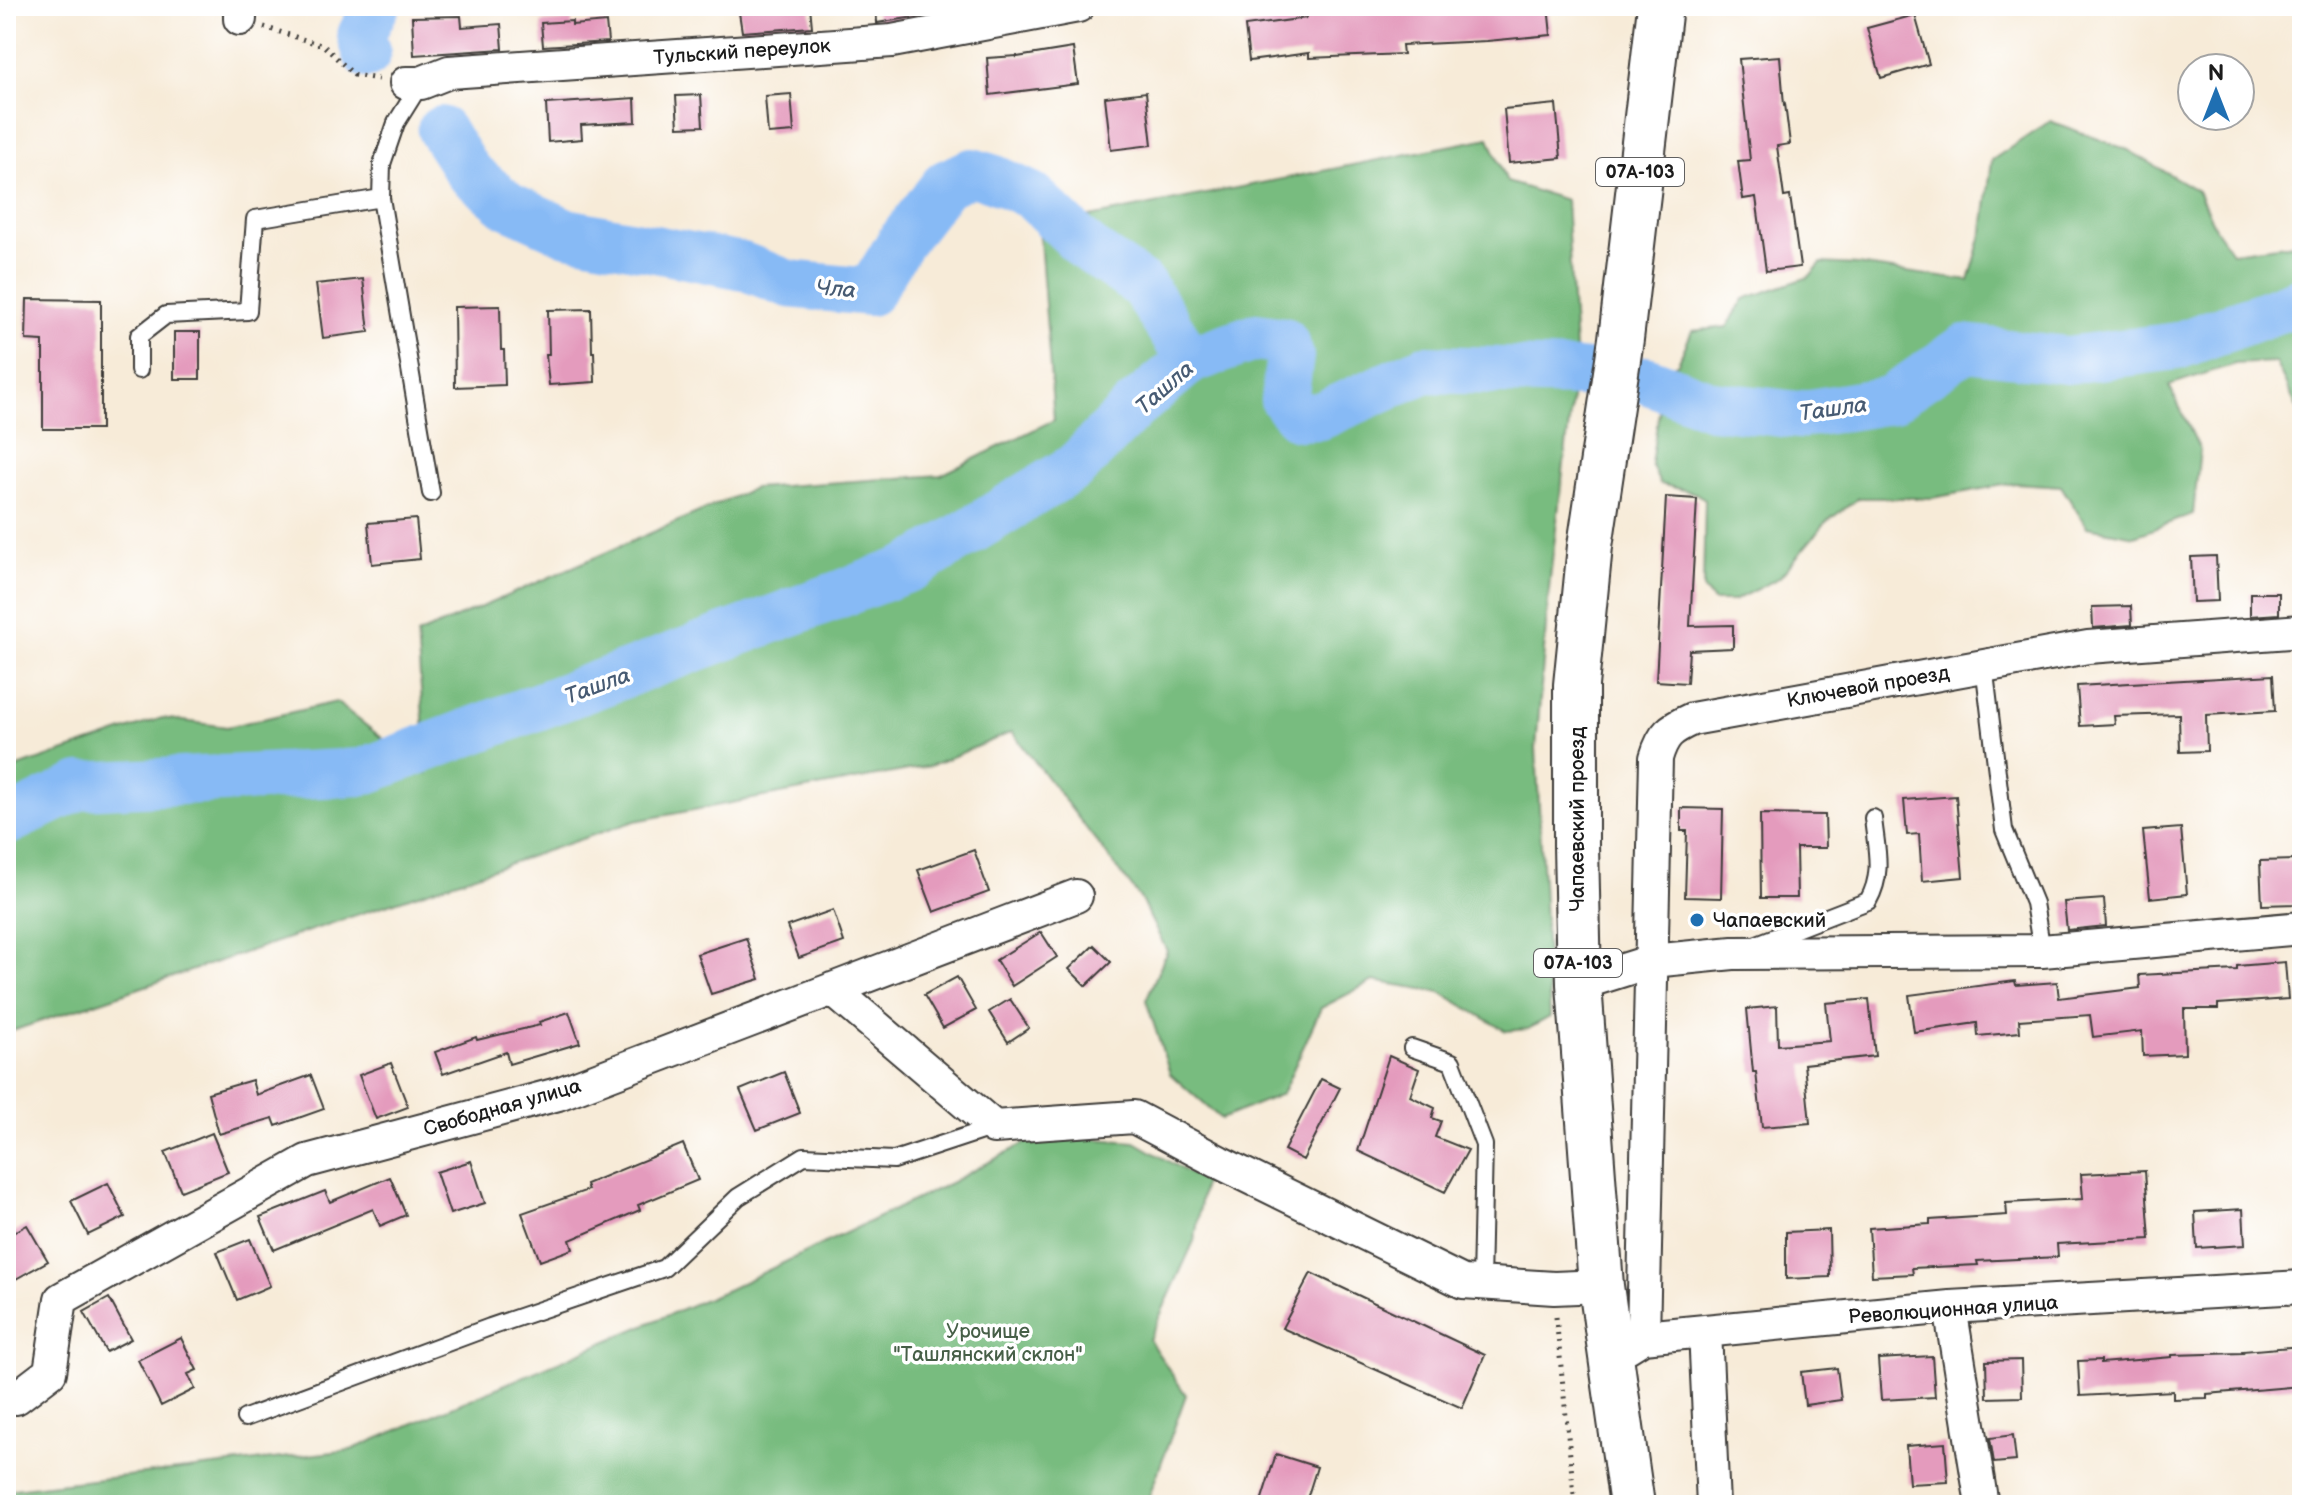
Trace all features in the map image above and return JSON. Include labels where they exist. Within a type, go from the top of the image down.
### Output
[{"type":"main road","name":"Чапаевский проезд","points":[[1632,1505],[1627,1347],[1601,1286],[1579,984],[1576,685],[1590,546],[1621,339],[1660,6]]},
{"type":"street","name":"Тульский переулок","points":[[413,83],[449,72],[892,41],[1078,6]]},
{"type":"street","name":"Ключевой проезд","points":[[1627,1347],[1652,961],[1656,758],[1661,742],[1673,728],[1692,719],[2088,647],[2302,631]]},
{"type":"street","name":"Свободная улица","points":[[6,1392],[16,1398],[50,1372],[61,1299],[307,1161],[558,1094],[1076,896]]},
{"type":"street","points":[[1579,984],[1652,961],[1733,953],[2042,951],[2302,928]]},
{"type":"street","points":[[832,989],[994,1127],[1134,1117],[1463,1282],[1554,1288],[1601,1286]]},
{"type":"street","name":"Революционная улица","points":[[1627,1347],[1705,1331],[1950,1307],[2302,1287]]},
{"type":"street","points":[[1950,1307],[1982,1505]]},
{"type":"street","points":[[1705,1331],[1713,1505]]},
{"type":"lane","points":[[413,83],[382,164],[381,198],[431,493]]},
{"type":"lane","points":[[139,370],[139,336],[166,315],[248,311],[255,219],[381,198]]},
{"type":"lane","points":[[1984,665],[2004,830],[2034,903],[2042,951]]},
{"type":"lane","points":[[1733,953],[1868,901],[1879,873],[1873,818]]},
{"type":"lane","points":[[1412,1048],[1452,1062],[1484,1145],[1481,1283]]},
{"type":"lane","points":[[245,1418],[490,1327],[664,1268],[738,1197],[804,1156],[894,1160],[994,1127]]},
{"type":"path","points":[[240,12],[324,46],[354,75],[413,83]]},
{"type":"path","points":[[1554,1288],[1575,1505]]},
{"type":"green space","points":[[2050,121],[2128,150],[2198,191],[2215,228],[2232,252],[2302,243],[2302,418],[2275,362],[2235,364],[2169,385],[2200,450],[2193,514],[2135,536],[2087,527],[2061,486],[2015,483],[1932,498],[1859,498],[1826,522],[1779,578],[1733,601],[1713,601],[1703,589],[1705,499],[1695,493],[1660,484],[1651,464],[1665,371],[1678,363],[1692,331],[1727,327],[1744,299],[1809,277],[1821,263],[1858,265],[1969,281],[1983,231],[1992,160]]},
{"type":"green space","points":[[1489,138],[1507,182],[1566,200],[1576,366],[1550,578],[1536,748],[1550,1017],[1528,1029],[1506,1031],[1440,992],[1373,981],[1321,1008],[1282,1094],[1221,1119],[1170,1074],[1146,1000],[1167,951],[1140,898],[1012,732],[930,766],[635,821],[6,1033],[6,771],[162,718],[227,727],[336,702],[427,773],[417,635],[754,488],[941,475],[1054,420],[1039,227]]},
{"type":"green space","name":"Урочище \"Ташлянский склон\"","points":[[1040,1135],[1135,1142],[1204,1182],[1195,1239],[1149,1340],[1186,1395],[1146,1505],[6,1505],[6,1490],[351,1450],[729,1289],[952,1182]]},
{"type":"building","points":[[738,6],[810,6],[812,27],[742,32]]},
{"type":"building","points":[[876,6],[927,6],[927,15],[877,23]]},
{"type":"building","points":[[1548,6],[1551,35],[1402,45],[1403,54],[1309,58],[1309,53],[1249,61],[1245,26],[1306,18],[1306,8]]},
{"type":"building","points":[[1915,15],[1929,64],[1881,78],[1867,28]]},
{"type":"building","points":[[461,16],[462,27],[501,24],[503,49],[414,55],[412,17]]},
{"type":"building","points":[[572,21],[572,25],[606,22],[608,42],[543,46],[541,23]]},
{"type":"building","points":[[1073,48],[1078,84],[990,95],[987,58],[1017,57]]},
{"type":"building","points":[[1780,56],[1790,144],[1777,146],[1784,197],[1790,196],[1800,267],[1766,271],[1756,197],[1743,199],[1738,161],[1750,160],[1739,59]]},
{"type":"building","points":[[1146,92],[1152,145],[1111,150],[1105,97]]},
{"type":"building","points":[[791,94],[794,132],[768,134],[765,96]]},
{"type":"building","points":[[701,95],[703,126],[678,127],[676,96]]},
{"type":"building","points":[[635,98],[636,122],[581,125],[582,139],[548,142],[546,104]]},
{"type":"building","points":[[1556,104],[1561,158],[1509,163],[1504,109]]},
{"type":"building","points":[[363,279],[369,332],[323,338],[316,284]]},
{"type":"building","points":[[27,299],[101,300],[101,429],[43,429],[43,341],[26,340]]},
{"type":"building","points":[[500,306],[505,385],[455,387],[454,307]]},
{"type":"building","points":[[591,309],[595,382],[549,385],[546,355],[549,355],[548,310]]},
{"type":"building","points":[[174,332],[200,332],[200,379],[174,379]]},
{"type":"building","points":[[1666,497],[1697,499],[1690,626],[1733,625],[1733,648],[1689,650],[1687,683],[1656,681]]},
{"type":"building","points":[[416,519],[420,559],[372,564],[368,523]]},
{"type":"building","points":[[2216,556],[2218,601],[2193,602],[2191,557]]},
{"type":"building","points":[[2250,593],[2279,593],[2279,614],[2250,616]]},
{"type":"building","points":[[2131,606],[2132,625],[2093,628],[2092,607]]},
{"type":"building","points":[[2273,675],[2275,711],[2206,715],[2207,751],[2180,752],[2179,714],[2114,716],[2115,724],[2080,726],[2077,686]]},
{"type":"building","points":[[1956,796],[1963,877],[1922,881],[1919,834],[1907,835],[1904,800]]},
{"type":"building","points":[[1681,808],[1723,809],[1721,898],[1685,897],[1687,831],[1681,831]]},
{"type":"building","points":[[1760,814],[1825,815],[1826,848],[1796,848],[1797,898],[1761,898]]},
{"type":"building","points":[[2181,828],[2187,894],[2150,898],[2143,831]]},
{"type":"building","points":[[974,850],[989,892],[934,912],[918,870]]},
{"type":"building","points":[[2294,860],[2297,904],[2262,905],[2260,861]]},
{"type":"building","points":[[2104,899],[2106,926],[2067,930],[2064,902]]},
{"type":"building","points":[[833,910],[844,942],[799,958],[787,926]]},
{"type":"building","points":[[1041,932],[1057,957],[1012,986],[996,960]]},
{"type":"building","points":[[746,938],[760,979],[711,994],[697,954]]},
{"type":"building","points":[[1094,945],[1111,962],[1086,986],[1069,969]]},
{"type":"building","points":[[2285,962],[2288,999],[2218,1004],[2218,1009],[2184,1009],[2185,1054],[2143,1056],[2142,1031],[2093,1037],[2090,1015],[2019,1020],[2020,1032],[1978,1036],[1977,1023],[1914,1032],[1909,995],[2015,981],[2016,985],[2057,982],[2059,998],[2140,988],[2139,975],[2237,970],[2237,966]]},
{"type":"building","points":[[957,977],[976,1010],[943,1028],[924,995]]},
{"type":"building","points":[[1010,999],[1029,1028],[1008,1042],[989,1012]]},
{"type":"building","points":[[1869,999],[1875,1056],[1804,1064],[1810,1123],[1762,1127],[1747,1009],[1777,1006],[1778,1045],[1830,1041],[1826,1003]]},
{"type":"building","points":[[569,1012],[580,1043],[509,1064],[506,1052],[443,1074],[435,1052],[476,1037],[477,1040],[540,1025],[539,1022]]},
{"type":"building","points":[[1389,1056],[1419,1069],[1410,1096],[1435,1108],[1432,1118],[1441,1121],[1435,1137],[1468,1150],[1445,1192],[1358,1151]]},
{"type":"building","points":[[391,1063],[408,1107],[376,1119],[359,1075]]},
{"type":"building","points":[[784,1072],[800,1113],[757,1130],[740,1090]]},
{"type":"building","points":[[311,1075],[324,1109],[276,1126],[273,1118],[219,1134],[208,1093],[252,1080],[256,1095]]},
{"type":"building","points":[[1321,1079],[1340,1088],[1303,1160],[1284,1150]]},
{"type":"building","points":[[212,1133],[228,1172],[181,1191],[165,1152]]},
{"type":"building","points":[[683,1144],[698,1180],[638,1205],[640,1210],[570,1240],[573,1249],[540,1261],[522,1213],[588,1190],[586,1184]]},
{"type":"building","points":[[471,1161],[485,1203],[450,1214],[436,1172]]},
{"type":"building","points":[[2145,1171],[2150,1239],[2057,1244],[2058,1257],[1977,1261],[1978,1265],[1912,1268],[1913,1274],[1872,1276],[1869,1228],[2007,1215],[2006,1203],[2083,1199],[2081,1174]]},
{"type":"building","points":[[390,1177],[406,1215],[380,1226],[373,1209],[274,1250],[260,1217],[325,1191],[330,1202]]},
{"type":"building","points":[[108,1183],[125,1217],[88,1235],[71,1201]]},
{"type":"building","points":[[2243,1209],[2245,1245],[2197,1248],[2195,1212]]},
{"type":"building","points":[[27,1225],[48,1261],[14,1280],[6,1265],[6,1237]]},
{"type":"building","points":[[1829,1230],[1830,1277],[1786,1279],[1786,1232]]},
{"type":"building","points":[[250,1239],[270,1286],[237,1300],[217,1252]]},
{"type":"building","points":[[1311,1273],[1485,1355],[1462,1408],[1282,1328]]},
{"type":"building","points":[[109,1298],[131,1339],[106,1352],[84,1312]]},
{"type":"building","points":[[181,1338],[197,1370],[188,1374],[195,1389],[161,1406],[138,1360]]},
{"type":"building","points":[[2302,1346],[2302,1386],[2207,1394],[2207,1398],[2173,1399],[2173,1391],[2080,1396],[2078,1361],[2101,1360],[2101,1363]]},
{"type":"building","points":[[1932,1356],[1935,1397],[1881,1400],[1878,1359]]},
{"type":"building","points":[[2021,1360],[2022,1397],[1987,1398],[1986,1361]]},
{"type":"building","points":[[1837,1368],[1841,1400],[1805,1405],[1801,1372]]},
{"type":"building","points":[[2013,1435],[2016,1461],[1994,1463],[1990,1438]]},
{"type":"building","points":[[1945,1443],[1948,1482],[1909,1484],[1906,1446]]},
{"type":"building","points":[[1276,1454],[1317,1467],[1305,1505],[1260,1505]]},
{"type":"waterway","name":"Чла","points":[[367,54],[361,35],[376,6]]},
{"type":"waterway","name":"Чла","points":[[441,130],[468,172],[508,205],[567,232],[743,266],[789,284],[870,292],[901,241],[945,184],[972,172],[995,179],[1032,196],[1087,248],[1143,286],[1190,360]]},
{"type":"waterway","name":"Ташла","points":[[6,822],[80,786],[362,772],[910,568],[1075,467],[1133,408],[1190,360],[1256,337],[1284,341],[1290,356],[1284,400],[1299,417],[1320,416],[1425,369],[1579,373],[1646,380],[1712,405],[1798,415],[1890,400],[1965,348],[2067,360],[2177,346],[2302,303]]},
{"type":"place","name":"Чапаевский","points":[[1697,920]]}]
